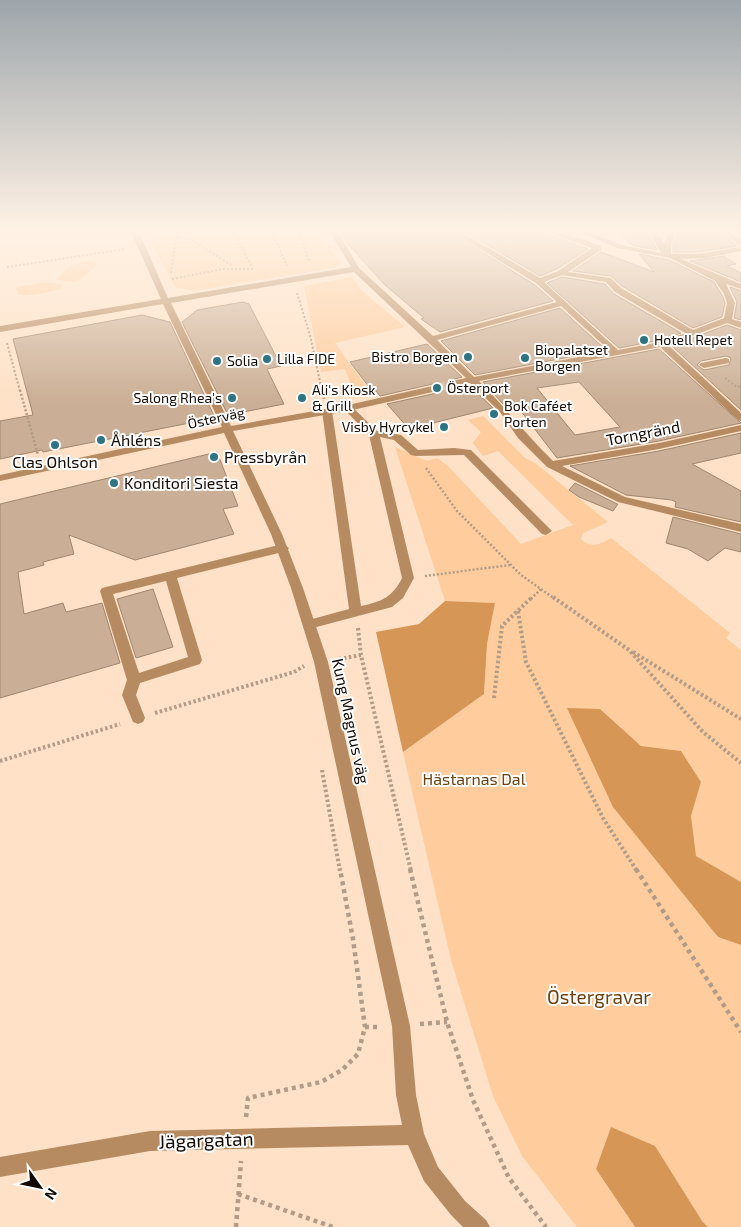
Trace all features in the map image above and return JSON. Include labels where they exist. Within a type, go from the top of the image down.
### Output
[{"type":"street","name":"Kung Magnus väg","points":[[161,289],[283,548],[309,624],[321,662],[400,1026],[406,1095],[414,1135],[431,1174],[458,1208],[479,1227]]},
{"type":"street","points":[[0,329],[234,289]]},
{"type":"street","points":[[378,289],[503,410],[522,436],[551,465],[622,500],[741,528]]},
{"type":"street","points":[[547,289],[617,353]]},
{"type":"street","points":[[617,289],[692,333]]},
{"type":"street","points":[[455,383],[662,344],[727,320],[732,312],[731,298],[725,289]]},
{"type":"street","points":[[431,339],[563,303]]},
{"type":"street","points":[[727,320],[741,326]]},
{"type":"street","points":[[662,344],[689,367],[741,418]]},
{"type":"street","points":[[704,365],[726,361]]},
{"type":"street","name":"Österväg","points":[[0,478],[228,429],[348,408],[438,388]]},
{"type":"street","points":[[309,624],[380,608],[393,602],[403,590],[408,578],[374,434],[348,408]]},
{"type":"street","points":[[327,411],[356,612]]},
{"type":"street","name":"Torngränd","points":[[551,465],[659,446],[741,428]]},
{"type":"street","points":[[374,434],[391,434],[400,437],[416,453],[430,455],[459,450],[467,452],[546,531]]},
{"type":"street","points":[[138,718],[128,695],[134,680],[106,592],[283,548]]},
{"type":"street","points":[[134,680],[195,660],[170,575]]},
{"type":"street","name":"Jägargatan","points":[[0,1166],[150,1141],[414,1135]]},
{"type":"path","points":[[295,289],[310,335],[327,411]]},
{"type":"path","points":[[7,347],[43,470]]},
{"type":"path","points":[[416,453],[456,511],[521,576],[629,650],[741,719]]},
{"type":"path","points":[[432,575],[511,565]]},
{"type":"path","points":[[494,698],[502,626],[541,589]]},
{"type":"path","points":[[518,611],[526,662],[603,818],[741,1032]]},
{"type":"path","points":[[356,612],[361,655],[447,1022],[473,1100],[509,1178],[546,1227]]},
{"type":"path","points":[[629,650],[703,732],[741,763]]},
{"type":"path","points":[[0,761],[294,672],[302,667],[361,655]]},
{"type":"path","points":[[302,667],[304,673]]},
{"type":"path","points":[[236,1227],[248,1098],[321,1082],[342,1070],[358,1054],[365,1027],[353,939],[321,761]]},
{"type":"path","points":[[238,1194],[333,1227]]},
{"type":"green space","points":[[16,289],[57,289],[30,295],[19,295]]},
{"type":"green space","points":[[185,289],[204,289],[193,291]]},
{"type":"green space","points":[[305,289],[360,289],[405,327],[335,343],[370,392],[355,395],[345,369],[321,372]]},
{"type":"green space","name":"Östergravar","points":[[483,416],[525,458],[535,463],[608,522],[583,533],[581,539],[592,545],[600,544],[611,538],[730,633],[726,638],[741,650],[741,882],[696,856],[691,816],[701,782],[681,751],[641,746],[600,709],[717,937],[741,945],[741,1227],[708,1227],[611,1127],[596,1169],[635,1227],[577,1227],[522,1156],[493,1096],[451,960],[403,752],[484,694],[487,644],[495,603],[445,601],[395,447],[427,461],[437,458],[448,466],[521,544],[573,525],[498,451],[483,456],[473,443],[481,432],[468,420]]},
{"type":"shaded area","points":[[445,601],[495,603],[487,644],[484,694],[403,752],[376,632],[419,624]]},
{"type":"shaded area","points":[[567,708],[600,709],[641,746],[681,751],[701,782],[691,816],[696,856],[741,882],[741,945],[718,937],[613,807]]},
{"type":"shaded area","points":[[611,1127],[655,1146],[702,1221],[708,1227],[635,1227],[596,1169]]},
{"type":"building","points":[[390,289],[540,289],[553,301],[440,332],[421,319],[424,318]]},
{"type":"building","points":[[554,289],[610,289],[614,294],[681,333],[660,340],[619,348]]},
{"type":"building","points":[[628,289],[718,289],[725,303],[722,317],[693,328]]},
{"type":"building","points":[[731,289],[741,291],[741,320],[734,318],[737,302]]},
{"type":"building","points":[[243,302],[249,304],[281,366],[267,369],[284,404],[228,415],[182,322],[197,310]]},
{"type":"building","points":[[560,308],[606,350],[475,375],[441,341]]},
{"type":"building","points":[[142,315],[170,322],[215,418],[0,459],[0,421],[33,415],[13,339]]},
{"type":"building","points":[[727,325],[741,330],[741,410],[672,346]],"holes":[[[726,356],[731,358],[729,365],[704,370],[697,365],[701,361]]]},
{"type":"building","points":[[427,344],[462,377],[451,380],[451,386],[469,385],[493,408],[409,429],[387,404],[437,393],[443,390],[443,386],[437,383],[380,396],[376,391],[372,391],[350,362]]},
{"type":"building","points":[[659,349],[741,423],[659,441],[557,458],[514,402],[504,405],[483,382]],"holes":[[[579,382],[620,427],[575,435],[537,388]]]},
{"type":"building","points":[[741,433],[741,453],[692,464],[741,491],[741,522],[675,507],[676,502],[672,500],[626,495],[570,466],[659,451]]},
{"type":"building","points":[[217,452],[238,506],[223,509],[234,534],[135,560],[69,535],[74,554],[43,562],[44,565],[18,572],[24,614],[63,603],[66,612],[102,603],[120,663],[0,698],[0,504]]},
{"type":"building","points":[[575,483],[618,504],[613,511],[579,497],[569,490]]},
{"type":"building","points":[[673,517],[741,534],[741,552],[725,548],[708,561],[688,549],[666,543]]},
{"type":"building","points":[[153,589],[173,647],[136,658],[117,599]]},
{"type":"tunnel","points":[[437,388],[455,383]]},
{"type":"place","name":"Hotell Repet","points":[[644,340]]},
{"type":"place","name":"Bistro Borgen","points":[[468,357]]},
{"type":"place","name":"Biopalatset Borgen","points":[[525,358]]},
{"type":"place","name":"Lilla FIDE","points":[[267,359]]},
{"type":"place","name":"Solia","points":[[217,361]]},
{"type":"place","name":"Österport","points":[[437,388]]},
{"type":"place","name":"Salong Rhea's","points":[[232,398]]},
{"type":"place","name":"Ali's Kiosk & Grill","points":[[302,398]]},
{"type":"place","name":"Bok Caféet Porten","points":[[494,414]]},
{"type":"place","name":"Visby Hyrcykel","points":[[444,427]]},
{"type":"place","name":"Åhléns","points":[[101,440]]},
{"type":"place","name":"Clas Ohlson","points":[[55,445]]},
{"type":"place","name":"Pressbyrån","points":[[214,457]]},
{"type":"place","name":"Konditori Siesta","points":[[114,483]]},
{"type":"park label","name":"Hästarnas Dal","points":[[474,779]]}]
